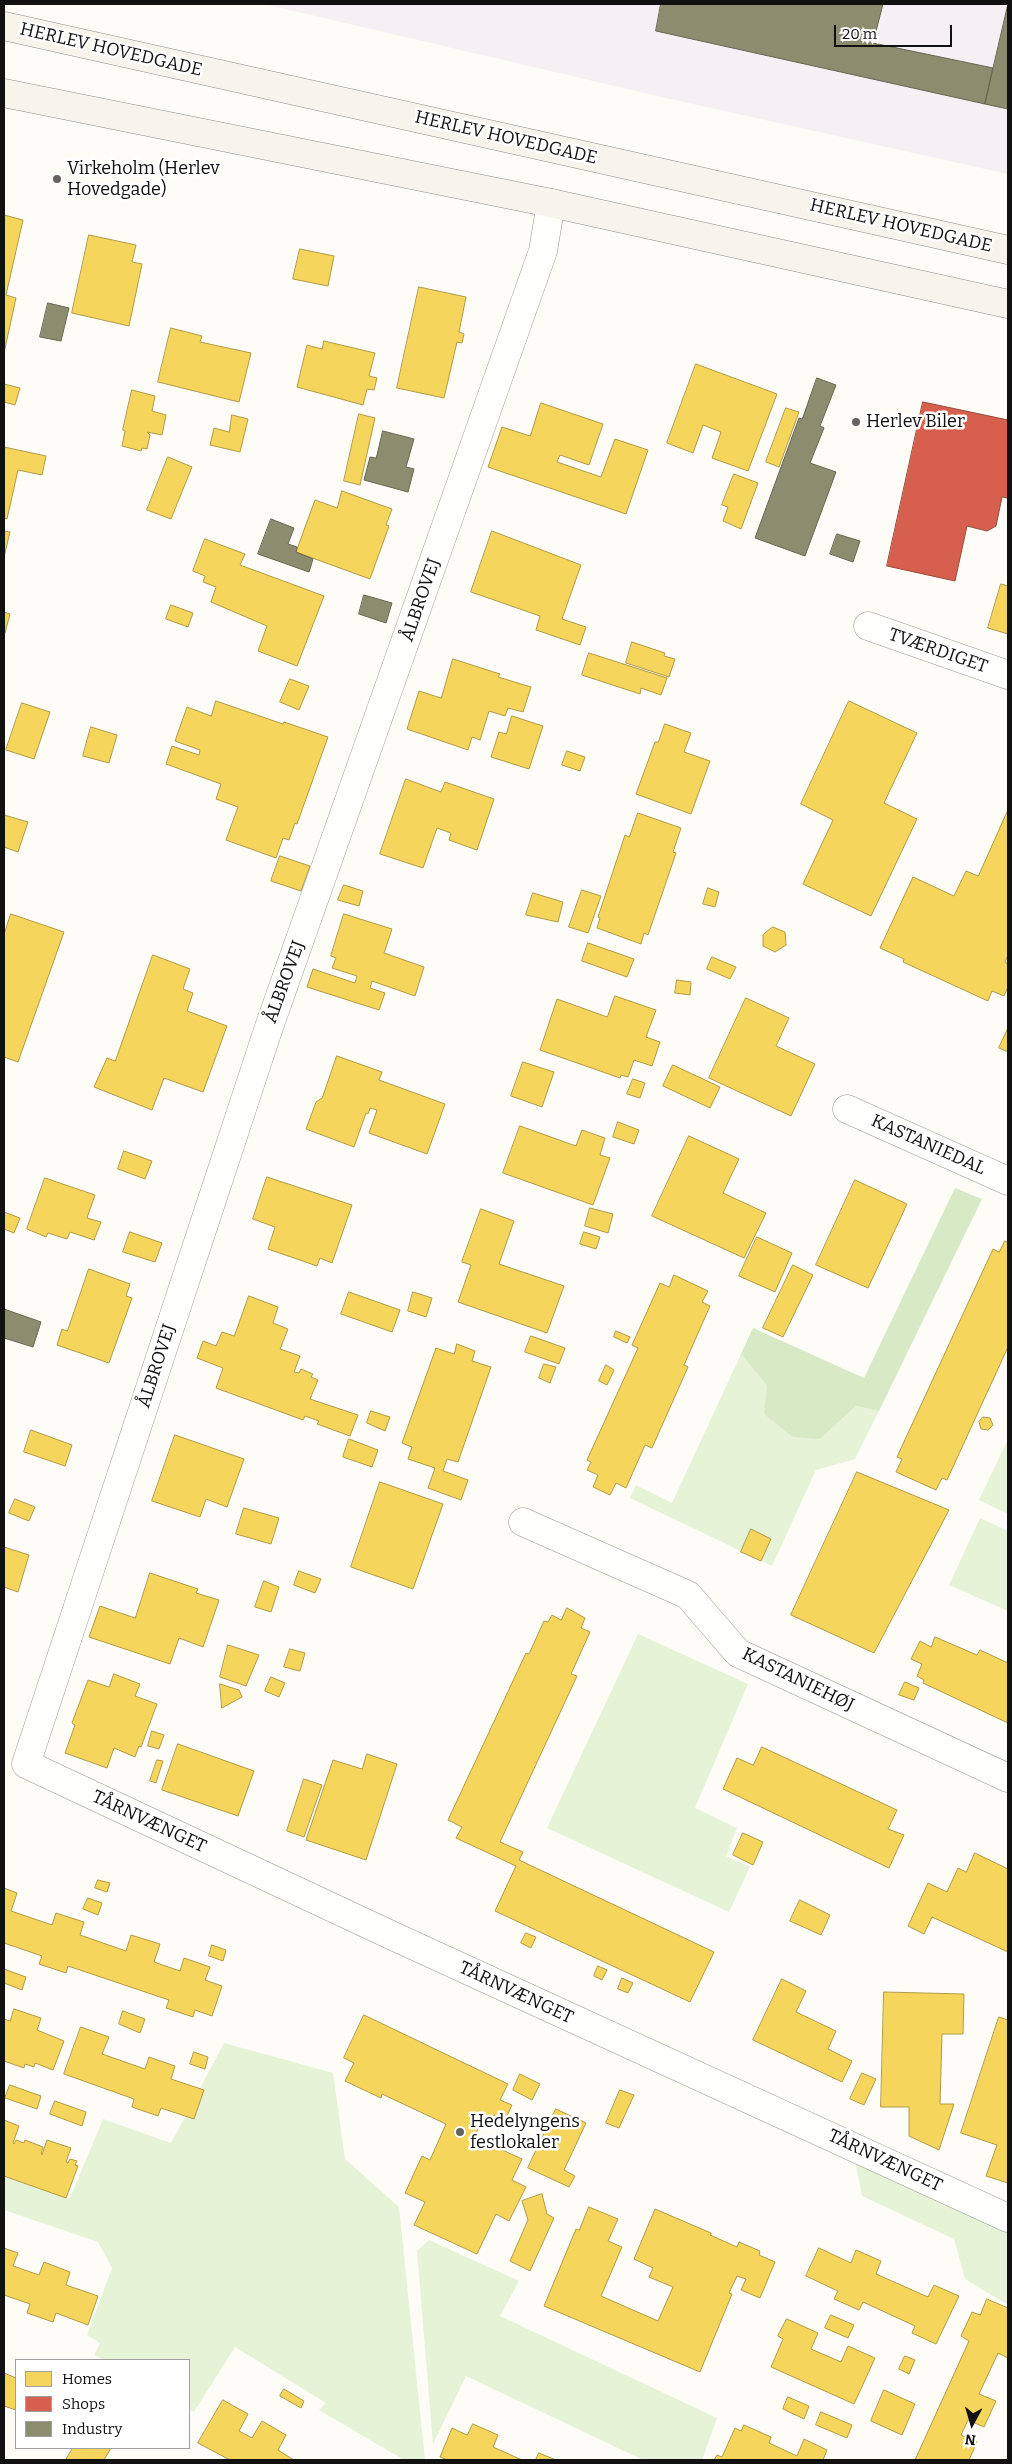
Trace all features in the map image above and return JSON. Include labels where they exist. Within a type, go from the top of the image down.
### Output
[{"type":"main road","name":"HERLEV HOVEDGADE","points":[[4,26],[1008,250]]},
{"type":"main road","points":[[4,93],[551,203],[1008,304]]},
{"type":"street","name":"ÅLBROVEJ","points":[[26,1764],[269,1027],[543,251],[551,203]]},
{"type":"street","name":"TVÆRDIGET","points":[[868,626],[1008,675]]},
{"type":"street","name":"KASTANIEDAL","points":[[847,1109],[1008,1181]]},
{"type":"street","name":"KASTANIEHØJ","points":[[524,1522],[688,1595],[738,1653],[1008,1778]]},
{"type":"street","name":"TÅRNVÆNGET","points":[[26,1764],[384,1932],[1008,2218]]},
{"type":"shaded area","points":[[264,4],[1008,4],[1008,174],[666,98]]},
{"type":"green space","points":[[955,1188],[982,1199],[879,1411],[856,1406],[820,1439],[793,1437],[764,1414],[767,1386],[741,1354],[753,1328],[864,1378]]},
{"type":"green space","points":[[741,1354],[767,1386],[820,1439],[856,1406],[879,1411],[855,1459],[816,1470],[772,1566],[630,1498],[636,1485],[672,1503]]},
{"type":"green space","points":[[1008,1439],[1008,1514],[979,1500]]},
{"type":"green space","points":[[980,1518],[1008,1531],[1008,1611],[949,1585]]},
{"type":"green space","points":[[638,1634],[748,1684],[695,1808],[737,1828],[726,1856],[750,1867],[729,1912],[547,1828]]},
{"type":"green space","points":[[224,2043],[333,2073],[345,2159],[399,2207],[425,2460],[404,2460],[319,2410],[326,2403],[235,2347],[194,2412],[190,2410],[190,2359],[103,2359],[94,2355],[100,2343],[87,2335],[112,2268],[98,2242],[4,2210],[4,2176],[70,2198],[103,2119],[171,2143]]},
{"type":"green space","points":[[855,2161],[1008,2233],[1008,2305],[965,2279],[954,2239],[862,2196]]},
{"type":"green space","points":[[429,2240],[519,2281],[500,2316],[717,2418],[702,2460],[643,2460],[466,2376],[433,2444],[417,2251]]},
{"type":"building: Homes","points":[[4,215],[23,220],[6,295],[16,298],[4,353]]},
{"type":"building: Homes","points":[[89,235],[136,245],[132,262],[142,264],[129,326],[72,313]]},
{"type":"building: Homes","points":[[300,249],[334,256],[328,286],[293,279]]},
{"type":"building: Homes","points":[[419,287],[466,297],[459,332],[464,334],[462,343],[457,342],[444,398],[397,388]]},
{"type":"building: Homes","points":[[171,328],[202,336],[200,342],[251,353],[239,402],[158,382]]},
{"type":"building: Homes","points":[[324,341],[375,353],[369,376],[377,378],[374,390],[367,389],[363,405],[297,387],[307,345],[322,349]]},
{"type":"building: Homes","points":[[696,364],[777,394],[748,471],[712,458],[721,432],[703,425],[693,453],[667,443]]},
{"type":"building: Homes","points":[[4,384],[20,388],[15,405],[4,402]]},
{"type":"building: Homes","points":[[132,390],[155,396],[152,411],[166,415],[162,435],[147,432],[150,435],[147,449],[142,448],[141,451],[122,446],[125,431],[123,430]]},
{"type":"building: Homes","points":[[541,403],[603,424],[589,465],[560,455],[557,462],[601,477],[615,439],[648,450],[626,514],[488,467],[502,427],[530,436]]},
{"type":"building: Homes","points":[[786,408],[799,412],[779,467],[766,462]]},
{"type":"building: Homes","points":[[359,414],[375,418],[360,485],[344,481]]},
{"type":"building: Homes","points":[[232,415],[248,419],[240,452],[210,445],[214,428],[229,432]]},
{"type":"building: Homes","points":[[4,447],[46,456],[42,475],[18,470],[7,519],[4,518]]},
{"type":"building: Homes","points":[[168,457],[192,467],[171,519],[147,510]]},
{"type":"building: Homes","points":[[734,474],[758,483],[741,529],[723,521],[728,507],[722,505]]},
{"type":"building: Homes","points":[[342,491],[392,509],[386,525],[389,526],[370,579],[296,552],[315,500],[337,508]]},
{"type":"building: Homes","points":[[4,531],[10,532],[4,557]]},
{"type":"building: Homes","points":[[492,531],[581,565],[562,619],[586,627],[580,645],[536,630],[540,616],[471,592]]},
{"type":"building: Homes","points":[[205,539],[245,554],[240,565],[324,596],[297,666],[258,651],[267,626],[211,602],[216,587],[203,582],[205,576],[193,571]]},
{"type":"building: Homes","points":[[1001,584],[1008,586],[1008,634],[988,628]]},
{"type":"building: Homes","points":[[171,605],[193,613],[188,627],[166,619]]},
{"type":"building: Homes","points":[[4,612],[10,614],[5,633],[4,633]]},
{"type":"building: Homes","points":[[632,642],[665,653],[664,656],[675,659],[669,677],[626,663]]},
{"type":"building: Homes","points":[[589,653],[667,678],[661,695],[641,688],[640,694],[582,675]]},
{"type":"building: Homes","points":[[453,659],[500,674],[498,677],[531,687],[523,712],[508,708],[505,716],[489,711],[480,740],[472,737],[468,750],[407,729],[419,691],[441,698]]},
{"type":"building: Homes","points":[[290,679],[309,686],[299,710],[280,702]]},
{"type":"building: Homes","points":[[216,701],[328,737],[297,824],[295,823],[289,840],[283,838],[276,858],[226,840],[238,807],[216,799],[221,784],[166,764],[172,746],[199,755],[200,750],[175,741],[187,707],[211,716]]},
{"type":"building: Homes","points":[[849,701],[917,733],[884,803],[917,819],[871,916],[803,884],[833,820],[801,804]]},
{"type":"building: Homes","points":[[22,703],[50,712],[34,759],[6,750]]},
{"type":"building: Homes","points":[[512,716],[543,726],[529,769],[491,757],[499,732],[506,734]]},
{"type":"building: Homes","points":[[665,724],[691,733],[684,752],[710,761],[691,814],[636,794],[655,742],[658,742]]},
{"type":"building: Homes","points":[[91,727],[117,735],[109,763],[83,756]]},
{"type":"building: Homes","points":[[567,751],[585,757],[580,771],[562,765]]},
{"type":"building: Homes","points":[[406,779],[441,792],[445,782],[494,799],[477,850],[449,840],[451,833],[437,828],[423,868],[380,854]]},
{"type":"building: Homes","points":[[1008,810],[1008,955],[1005,962],[1008,964],[1008,987],[1004,996],[992,991],[988,1001],[903,962],[904,959],[880,948],[913,877],[954,896],[966,871],[978,876]]},
{"type":"building: Homes","points":[[638,813],[681,828],[673,852],[676,853],[648,935],[644,933],[641,944],[597,928],[600,918],[598,917],[625,835],[629,837]]},
{"type":"building: Homes","points":[[4,815],[28,822],[18,852],[4,847]]},
{"type":"building: Homes","points":[[280,856],[310,866],[301,891],[271,881]]},
{"type":"building: Homes","points":[[344,885],[363,891],[359,906],[338,900]]},
{"type":"building: Homes","points":[[708,888],[719,892],[715,907],[703,904]]},
{"type":"building: Homes","points":[[582,890],[601,896],[588,933],[569,927]]},
{"type":"building: Homes","points":[[533,893],[563,902],[558,922],[526,915]]},
{"type":"building: Homes","points":[[11,914],[64,932],[18,1062],[4,1057],[4,935]]},
{"type":"building: Homes","points":[[344,914],[392,929],[384,953],[424,967],[415,996],[372,981],[370,988],[385,993],[379,1010],[307,987],[313,969],[355,983],[357,976],[332,968],[336,958],[331,956]]},
{"type":"building: Homes","points":[[773,927],[785,932],[786,945],[775,952],[763,946],[763,935]]},
{"type":"building: Homes","points":[[588,943],[634,959],[627,977],[582,961]]},
{"type":"building: Homes","points":[[153,955],[190,969],[183,989],[193,993],[187,1011],[227,1026],[203,1092],[164,1078],[152,1110],[94,1087],[107,1058],[115,1061]]},
{"type":"building: Homes","points":[[712,957],[736,967],[730,979],[707,969]]},
{"type":"building: Homes","points":[[677,980],[691,982],[690,995],[675,993]]},
{"type":"building: Homes","points":[[615,996],[656,1010],[646,1037],[660,1042],[652,1066],[634,1060],[628,1077],[621,1075],[620,1078],[540,1050],[557,999],[607,1017]]},
{"type":"building: Homes","points":[[746,998],[789,1018],[776,1046],[815,1064],[791,1116],[709,1078]]},
{"type":"building: Homes","points":[[1008,1028],[1008,1052],[999,1048]]},
{"type":"building: Homes","points":[[337,1056],[382,1072],[379,1080],[445,1104],[427,1154],[369,1133],[377,1110],[370,1108],[368,1114],[366,1113],[354,1147],[306,1129],[316,1102],[322,1098]]},
{"type":"building: Homes","points":[[523,1062],[554,1072],[542,1107],[511,1096]]},
{"type":"building: Homes","points":[[673,1065],[720,1087],[710,1108],[663,1086]]},
{"type":"building: Homes","points":[[633,1079],[645,1083],[640,1098],[627,1094]]},
{"type":"building: Homes","points":[[618,1122],[639,1130],[634,1144],[613,1137]]},
{"type":"building: Homes","points":[[520,1126],[576,1146],[582,1130],[605,1138],[600,1155],[610,1158],[593,1205],[503,1173]]},
{"type":"building: Homes","points":[[689,1136],[739,1159],[723,1193],[766,1213],[744,1258],[652,1216]]},
{"type":"building: Homes","points":[[124,1151],[152,1161],[145,1179],[118,1169]]},
{"type":"building: Homes","points":[[267,1177],[352,1205],[332,1263],[320,1258],[317,1266],[268,1249],[275,1227],[253,1219]]},
{"type":"building: Homes","points":[[45,1178],[95,1195],[87,1218],[101,1222],[94,1240],[70,1232],[67,1239],[48,1233],[46,1237],[27,1229]]},
{"type":"building: Homes","points":[[855,1180],[907,1204],[868,1288],[816,1265]]},
{"type":"building: Homes","points":[[590,1208],[613,1214],[608,1233],[585,1226]]},
{"type":"building: Homes","points":[[481,1209],[514,1221],[499,1264],[564,1286],[547,1333],[458,1302],[471,1265],[462,1262]]},
{"type":"building: Homes","points":[[4,1212],[20,1218],[14,1233],[4,1229]]},
{"type":"building: Homes","points":[[130,1232],[162,1243],[155,1262],[123,1252]]},
{"type":"building: Homes","points":[[584,1232],[600,1237],[596,1249],[580,1244]]},
{"type":"building: Homes","points":[[757,1237],[792,1253],[775,1292],[739,1276]]},
{"type":"building: Homes","points":[[1005,1241],[1008,1243],[1008,1347],[947,1480],[942,1478],[936,1490],[896,1472],[902,1459],[897,1457],[993,1249],[999,1252]]},
{"type":"building: Homes","points":[[793,1265],[813,1275],[783,1337],[763,1328]]},
{"type":"building: Homes","points":[[89,1269],[130,1284],[126,1296],[132,1298],[109,1363],[57,1345],[62,1329],[67,1331]]},
{"type":"building: Homes","points":[[674,1275],[708,1291],[702,1302],[710,1306],[684,1365],[688,1367],[652,1448],[645,1445],[626,1488],[616,1483],[610,1495],[593,1487],[598,1475],[587,1470],[591,1462],[587,1460],[638,1348],[632,1345],[660,1283],[669,1287]]},
{"type":"building: Homes","points":[[349,1292],[400,1310],[392,1332],[341,1314]]},
{"type":"building: Homes","points":[[413,1292],[432,1298],[426,1317],[408,1311]]},
{"type":"building: Homes","points":[[249,1296],[278,1307],[273,1323],[288,1329],[280,1349],[300,1356],[294,1372],[299,1373],[301,1369],[313,1374],[311,1377],[318,1380],[310,1399],[358,1415],[350,1436],[317,1424],[319,1421],[305,1416],[303,1420],[216,1388],[223,1368],[197,1358],[203,1341],[216,1346],[222,1332],[234,1336]]},
{"type":"building: Homes","points":[[616,1331],[630,1337],[627,1343],[614,1337]]},
{"type":"building: Homes","points":[[531,1336],[565,1348],[559,1364],[525,1352]]},
{"type":"building: Homes","points":[[457,1344],[475,1351],[472,1361],[491,1367],[458,1462],[447,1459],[443,1471],[468,1480],[461,1500],[428,1488],[435,1468],[408,1459],[412,1447],[402,1443],[436,1348],[454,1354]]},
{"type":"building: Homes","points":[[544,1364],[556,1367],[550,1383],[539,1378]]},
{"type":"building: Homes","points":[[606,1365],[614,1370],[607,1385],[599,1381]]},
{"type":"building: Homes","points":[[371,1411],[390,1417],[385,1431],[367,1423]]},
{"type":"building: Homes","points":[[983,1417],[990,1418],[993,1425],[988,1430],[981,1429],[979,1422]]},
{"type":"building: Homes","points":[[31,1430],[72,1445],[65,1466],[24,1452]]},
{"type":"building: Homes","points":[[175,1435],[244,1459],[227,1507],[206,1499],[200,1517],[152,1501]]},
{"type":"building: Homes","points":[[349,1439],[378,1450],[372,1467],[343,1457]]},
{"type":"building: Homes","points":[[857,1472],[949,1510],[874,1653],[791,1615]]},
{"type":"building: Homes","points":[[380,1482],[443,1504],[413,1589],[351,1567]]},
{"type":"building: Homes","points":[[15,1499],[35,1507],[29,1521],[9,1513]]},
{"type":"building: Homes","points":[[244,1508],[279,1518],[271,1544],[236,1534]]},
{"type":"building: Homes","points":[[751,1529],[771,1539],[761,1561],[741,1552]]},
{"type":"building: Homes","points":[[4,1547],[29,1555],[18,1592],[4,1587]]},
{"type":"building: Homes","points":[[299,1571],[321,1579],[315,1593],[294,1585]]},
{"type":"building: Homes","points":[[150,1573],[198,1589],[196,1593],[219,1600],[203,1647],[179,1638],[170,1664],[89,1637],[100,1606],[135,1618]]},
{"type":"building: Homes","points":[[264,1581],[279,1587],[271,1612],[255,1607]]},
{"type":"building: Homes","points":[[567,1608],[585,1618],[581,1628],[590,1632],[571,1674],[577,1676],[500,1842],[523,1852],[519,1860],[714,1952],[690,2002],[495,1911],[516,1866],[456,1838],[462,1827],[448,1820],[526,1653],[529,1654],[544,1621],[548,1622],[552,1615],[561,1620]]},
{"type":"building: Homes","points":[[935,1637],[977,1655],[980,1650],[1008,1663],[1008,1723],[923,1683],[924,1680],[917,1676],[922,1664],[911,1659],[920,1641],[931,1647]]},
{"type":"building: Homes","points":[[228,1645],[259,1655],[246,1686],[220,1677]]},
{"type":"building: Homes","points":[[290,1649],[305,1653],[300,1671],[284,1667]]},
{"type":"building: Homes","points":[[114,1674],[140,1684],[135,1696],[157,1704],[141,1747],[139,1746],[135,1757],[114,1748],[107,1768],[65,1753],[75,1725],[72,1723],[88,1680],[109,1687]]},
{"type":"building: Homes","points":[[271,1677],[285,1683],[279,1697],[265,1691]]},
{"type":"building: Homes","points":[[905,1682],[919,1688],[914,1700],[899,1695]]},
{"type":"building: Homes","points":[[220,1684],[239,1690],[242,1697],[222,1708]]},
{"type":"building: Homes","points":[[152,1731],[164,1735],[159,1749],[148,1746]]},
{"type":"building: Homes","points":[[178,1744],[254,1771],[238,1816],[162,1790]]},
{"type":"building: Homes","points":[[762,1747],[897,1810],[888,1829],[904,1835],[889,1868],[723,1789],[737,1758],[753,1765]]},
{"type":"building: Homes","points":[[367,1754],[397,1764],[366,1860],[306,1840],[333,1760],[362,1769]]},
{"type":"building: Homes","points":[[157,1760],[163,1761],[156,1783],[150,1781]]},
{"type":"building: Homes","points":[[304,1779],[322,1785],[304,1837],[287,1831]]},
{"type":"building: Homes","points":[[743,1833],[763,1842],[753,1865],[733,1855]]},
{"type":"building: Homes","points":[[975,1853],[1008,1869],[1008,1952],[932,1917],[924,1934],[908,1926],[928,1883],[947,1892],[958,1868],[966,1872]]},
{"type":"building: Homes","points":[[98,1880],[110,1883],[107,1892],[95,1888]]},
{"type":"building: Homes","points":[[4,1888],[17,1893],[11,1911],[52,1925],[56,1913],[84,1922],[80,1935],[126,1951],[131,1935],[160,1944],[154,1962],[180,1971],[184,1958],[210,1967],[205,1980],[222,1986],[212,2016],[195,2010],[193,2017],[166,2008],[169,2000],[68,1966],[66,1973],[39,1964],[42,1956],[4,1943]]},
{"type":"building: Homes","points":[[88,1898],[102,1903],[98,1915],[83,1909]]},
{"type":"building: Homes","points":[[800,1900],[830,1915],[821,1935],[790,1921]]},
{"type":"building: Homes","points":[[526,1933],[536,1937],[531,1948],[521,1943]]},
{"type":"building: Homes","points":[[212,1945],[226,1950],[223,1961],[209,1956]]},
{"type":"building: Homes","points":[[598,1966],[607,1970],[602,1980],[594,1976]]},
{"type":"building: Homes","points":[[4,1969],[26,1977],[22,1990],[4,1983]]},
{"type":"building: Homes","points":[[622,1978],[633,1983],[628,1993],[618,1989]]},
{"type":"building: Homes","points":[[782,1979],[806,1991],[796,2012],[836,2031],[828,2049],[852,2061],[842,2082],[753,2040]]},
{"type":"building: Homes","points":[[884,1992],[964,1994],[963,2034],[942,2034],[940,2104],[954,2104],[939,2150],[909,2136],[909,2107],[881,2107]]},
{"type":"building: Homes","points":[[14,2009],[41,2018],[37,2030],[64,2041],[53,2070],[35,2063],[34,2067],[25,2064],[24,2068],[4,2061],[4,2019],[10,2021]]},
{"type":"building: Homes","points":[[123,2011],[145,2019],[140,2033],[119,2024]]},
{"type":"building: Homes","name":"Hedelyngens festlokaler","points":[[364,2015],[508,2084],[500,2100],[512,2105],[505,2120],[494,2115],[489,2126],[481,2123],[474,2137],[522,2159],[512,2180],[526,2187],[509,2221],[496,2214],[477,2254],[414,2225],[425,2202],[405,2193],[422,2156],[430,2160],[446,2124],[382,2094],[381,2098],[345,2081],[354,2063],[344,2058]]},
{"type":"building: Homes","points":[[999,2017],[1008,2020],[1008,2183],[986,2176],[997,2145],[961,2133]]},
{"type":"building: Homes","points":[[81,2027],[109,2037],[102,2054],[145,2069],[149,2057],[175,2066],[171,2079],[204,2090],[194,2119],[161,2108],[158,2116],[132,2107],[134,2099],[64,2074]]},
{"type":"building: Homes","points":[[194,2052],[208,2057],[205,2069],[190,2064]]},
{"type":"building: Homes","points":[[862,2073],[876,2079],[864,2105],[850,2099]]},
{"type":"building: Homes","points":[[520,2074],[540,2084],[532,2100],[513,2090]]},
{"type":"building: Homes","points":[[10,2085],[41,2096],[37,2109],[5,2098]]},
{"type":"building: Homes","points":[[620,2090],[634,2095],[619,2128],[606,2123]]},
{"type":"building: Homes","points":[[55,2101],[86,2112],[82,2126],[50,2114]]},
{"type":"building: Homes","points":[[556,2109],[586,2123],[564,2170],[575,2176],[569,2187],[528,2168]]},
{"type":"building: Homes","points":[[4,2120],[19,2126],[14,2144],[16,2140],[24,2143],[25,2140],[43,2147],[42,2155],[47,2140],[71,2148],[66,2162],[68,2163],[70,2159],[77,2161],[75,2165],[78,2166],[66,2198],[4,2176]]},
{"type":"building: Homes","points":[[542,2194],[547,2214],[554,2218],[530,2271],[510,2261],[528,2220],[522,2201]]},
{"type":"building: Homes","points":[[589,2207],[618,2219],[608,2241],[622,2247],[601,2296],[658,2321],[673,2287],[649,2277],[653,2268],[634,2259],[655,2209],[711,2233],[710,2235],[737,2247],[739,2242],[760,2251],[759,2255],[775,2262],[760,2298],[741,2290],[746,2279],[737,2276],[729,2293],[732,2294],[700,2372],[544,2306],[576,2229],[579,2230]]},
{"type":"building: Homes","points":[[4,2248],[18,2253],[13,2266],[39,2275],[44,2262],[70,2272],[66,2285],[98,2296],[88,2325],[56,2313],[53,2322],[27,2313],[30,2304],[4,2295]]},
{"type":"building: Homes","points":[[819,2248],[851,2263],[856,2250],[881,2261],[876,2274],[928,2297],[934,2285],[959,2296],[936,2344],[912,2333],[915,2326],[863,2302],[859,2310],[834,2299],[838,2291],[806,2276]]},
{"type":"building: Homes","points":[[987,2299],[1008,2308],[1008,2358],[998,2353],[979,2394],[996,2401],[984,2427],[968,2420],[961,2435],[977,2442],[969,2460],[915,2460],[969,2341],[961,2336],[972,2312],[980,2315]]},
{"type":"building: Homes","points":[[831,2315],[854,2325],[848,2338],[825,2328]]},
{"type":"building: Homes","points":[[787,2319],[818,2333],[811,2349],[841,2362],[848,2346],[875,2358],[854,2404],[771,2367],[783,2339],[778,2336]]},
{"type":"building: Homes","points":[[905,2356],[915,2360],[909,2374],[899,2369]]},
{"type":"building: Homes","points":[[4,2373],[15,2378],[15,2410],[4,2406]]},
{"type":"building: Homes","points":[[284,2389],[304,2401],[301,2408],[280,2396]]},
{"type":"building: Homes","points":[[884,2390],[915,2404],[902,2435],[871,2421]]},
{"type":"building: Homes","points":[[788,2397],[809,2406],[804,2419],[783,2409]]},
{"type":"building: Homes","points":[[223,2400],[248,2414],[239,2431],[252,2438],[262,2421],[286,2435],[278,2450],[294,2460],[230,2460],[198,2443]]},
{"type":"building: Homes","points":[[821,2412],[852,2425],[847,2438],[816,2425]]},
{"type":"building: Homes","points":[[473,2424],[498,2435],[493,2447],[522,2460],[448,2460],[440,2457],[452,2428],[467,2435]]},
{"type":"building: Homes","points":[[744,2425],[771,2437],[769,2443],[797,2456],[804,2439],[827,2450],[823,2460],[714,2460],[717,2455],[722,2457],[735,2428],[741,2431]]},
{"type":"building: Homes","points":[[72,2449],[110,2449],[104,2460],[66,2460]]},
{"type":"building: Homes","points":[[539,2453],[556,2460],[536,2460]]},
{"type":"building: Shops","points":[[923,402],[1008,420],[1008,498],[1002,497],[996,526],[987,531],[967,526],[955,581],[887,566]]},
{"type":"building: Industry","points":[[661,4],[883,4],[873,43],[993,68],[985,104],[656,31]]},
{"type":"building: Industry","points":[[1008,4],[1008,109],[985,104]]},
{"type":"building: Industry","points":[[48,303],[69,308],[61,341],[40,337]]},
{"type":"building: Industry","points":[[817,378],[836,385],[820,426],[824,428],[810,463],[836,472],[805,556],[755,538],[799,418],[802,419]]},
{"type":"building: Industry","points":[[383,431],[414,439],[406,467],[414,469],[408,492],[364,480],[370,457],[376,458]]},
{"type":"building: Industry","points":[[271,519],[294,528],[288,544],[297,547],[296,552],[313,559],[309,572],[258,554]]},
{"type":"building: Industry","points":[[837,534],[860,541],[853,562],[830,554]]},
{"type":"building: Industry","points":[[364,595],[392,603],[386,623],[359,614]]},
{"type":"building: Industry","points":[[4,1309],[41,1322],[33,1347],[4,1338]]},
{"type":"place","name":"Virkeholm (Herlev Hovedgade)","points":[[57,179]]},
{"type":"place","name":"Herlev Biler","points":[[856,422]]},
{"type":"place","name":"Hedelyngens festlokaler","points":[[460,2132]]}]
